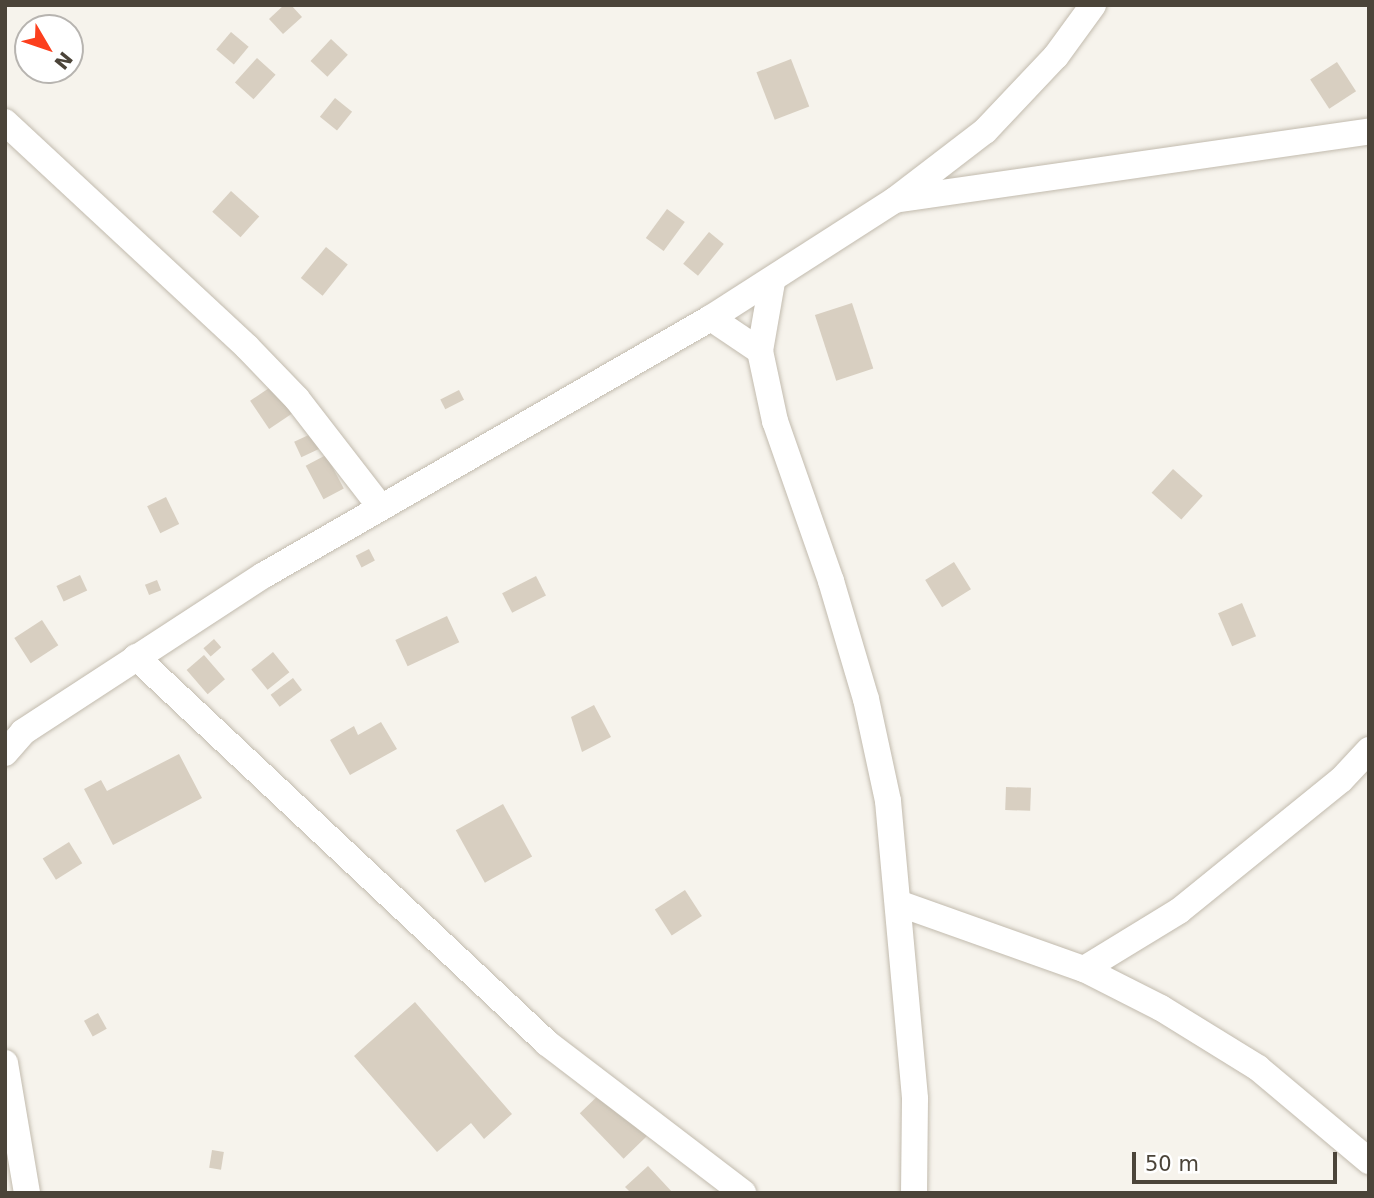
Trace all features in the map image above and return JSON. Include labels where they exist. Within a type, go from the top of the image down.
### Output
[{"type":"street","points":[[5,753],[23,732],[136,656],[379,505],[772,282],[895,200],[985,131],[1056,56],[1093,5]]},
{"type":"street","points":[[5,122],[247,347],[297,399],[379,505]]},
{"type":"street","points":[[895,200],[1369,131]]},
{"type":"street","points":[[772,282],[760,351],[775,421],[866,699],[888,801],[901,904],[916,1112],[914,1193]]},
{"type":"street","points":[[711,318],[760,351]]},
{"type":"street","points":[[136,656],[547,1043],[650,1118],[743,1193]]},
{"type":"street","points":[[1084,969],[1179,911],[1341,780],[1369,750]]},
{"type":"street","points":[[901,904],[1084,969],[1161,1007],[1258,1068],[1369,1161]]},
{"type":"street","points":[[5,1063],[27,1193]]},
{"type":"building","points":[[284,5],[291,5],[302,17],[283,34],[269,19]]},
{"type":"building","points":[[231,32],[249,47],[234,64],[216,50]]},
{"type":"building","points":[[331,39],[348,55],[327,77],[311,61]]},
{"type":"building","points":[[257,58],[276,75],[253,99],[235,83]]},
{"type":"building","points":[[791,59],[809,107],[775,120],[756,72]]},
{"type":"building","points":[[1337,62],[1356,91],[1329,109],[1310,79]]},
{"type":"building","points":[[335,98],[352,112],[337,130],[320,117]]},
{"type":"building","points":[[231,191],[259,216],[241,237],[212,212]]},
{"type":"building","points":[[667,209],[685,222],[664,251],[646,238]]},
{"type":"building","points":[[709,232],[724,244],[698,276],[683,264]]},
{"type":"building","points":[[326,247],[348,265],[323,296],[301,278]]},
{"type":"building","points":[[852,303],[873,369],[836,381],[815,315]]},
{"type":"building","points":[[275,384],[294,412],[269,429],[250,401]]},
{"type":"building","points":[[459,390],[464,400],[445,409],[440,400]]},
{"type":"building","points":[[315,432],[322,447],[301,457],[294,442]]},
{"type":"building","points":[[326,455],[344,489],[324,499],[306,466]]},
{"type":"building","points":[[1173,469],[1203,496],[1181,520],[1152,493]]},
{"type":"building","points":[[166,497],[179,524],[160,533],[147,506]]},
{"type":"building","points":[[369,549],[375,561],[362,567],[356,556]]},
{"type":"building","points":[[954,562],[971,589],[942,607],[925,580]]},
{"type":"building","points":[[80,575],[87,590],[64,601],[56,586]]},
{"type":"building","points":[[536,576],[546,596],[512,613],[502,593]]},
{"type":"building","points":[[157,580],[161,590],[149,595],[145,585]]},
{"type":"building","points":[[1242,603],[1256,636],[1232,646],[1218,613]]},
{"type":"building","points":[[447,616],[459,642],[408,666],[395,640]]},
{"type":"building","points":[[42,620],[58,645],[31,663],[14,638]]},
{"type":"building","points":[[214,639],[221,647],[211,656],[203,648]]},
{"type":"building","points":[[273,652],[289,672],[268,690],[251,670]]},
{"type":"building","points":[[204,655],[225,679],[208,694],[187,670]]},
{"type":"building","points":[[293,678],[302,690],[280,707],[271,695]]},
{"type":"building","points":[[594,705],[611,737],[582,752],[571,717]]},
{"type":"building","points":[[381,722],[397,749],[350,775],[330,740],[354,726],[358,735]]},
{"type":"building","points":[[179,754],[202,798],[113,845],[84,789],[101,780],[107,791]]},
{"type":"building","points":[[1006,787],[1031,788],[1030,811],[1005,810]]},
{"type":"building","points":[[503,804],[532,856],[485,883],[456,830]]},
{"type":"building","points":[[69,842],[82,863],[56,880],[43,858]]},
{"type":"building","points":[[685,890],[702,916],[672,936],[655,910]]},
{"type":"building","points":[[415,1002],[512,1114],[484,1139],[471,1123],[437,1152],[354,1056]]},
{"type":"building","points":[[98,1013],[107,1029],[93,1037],[84,1021]]},
{"type":"building","points":[[605,1089],[649,1134],[624,1159],[580,1113]]},
{"type":"building","points":[[212,1150],[224,1152],[221,1170],[209,1168]]},
{"type":"building","points":[[648,1166],[673,1193],[631,1193],[625,1187]]}]
